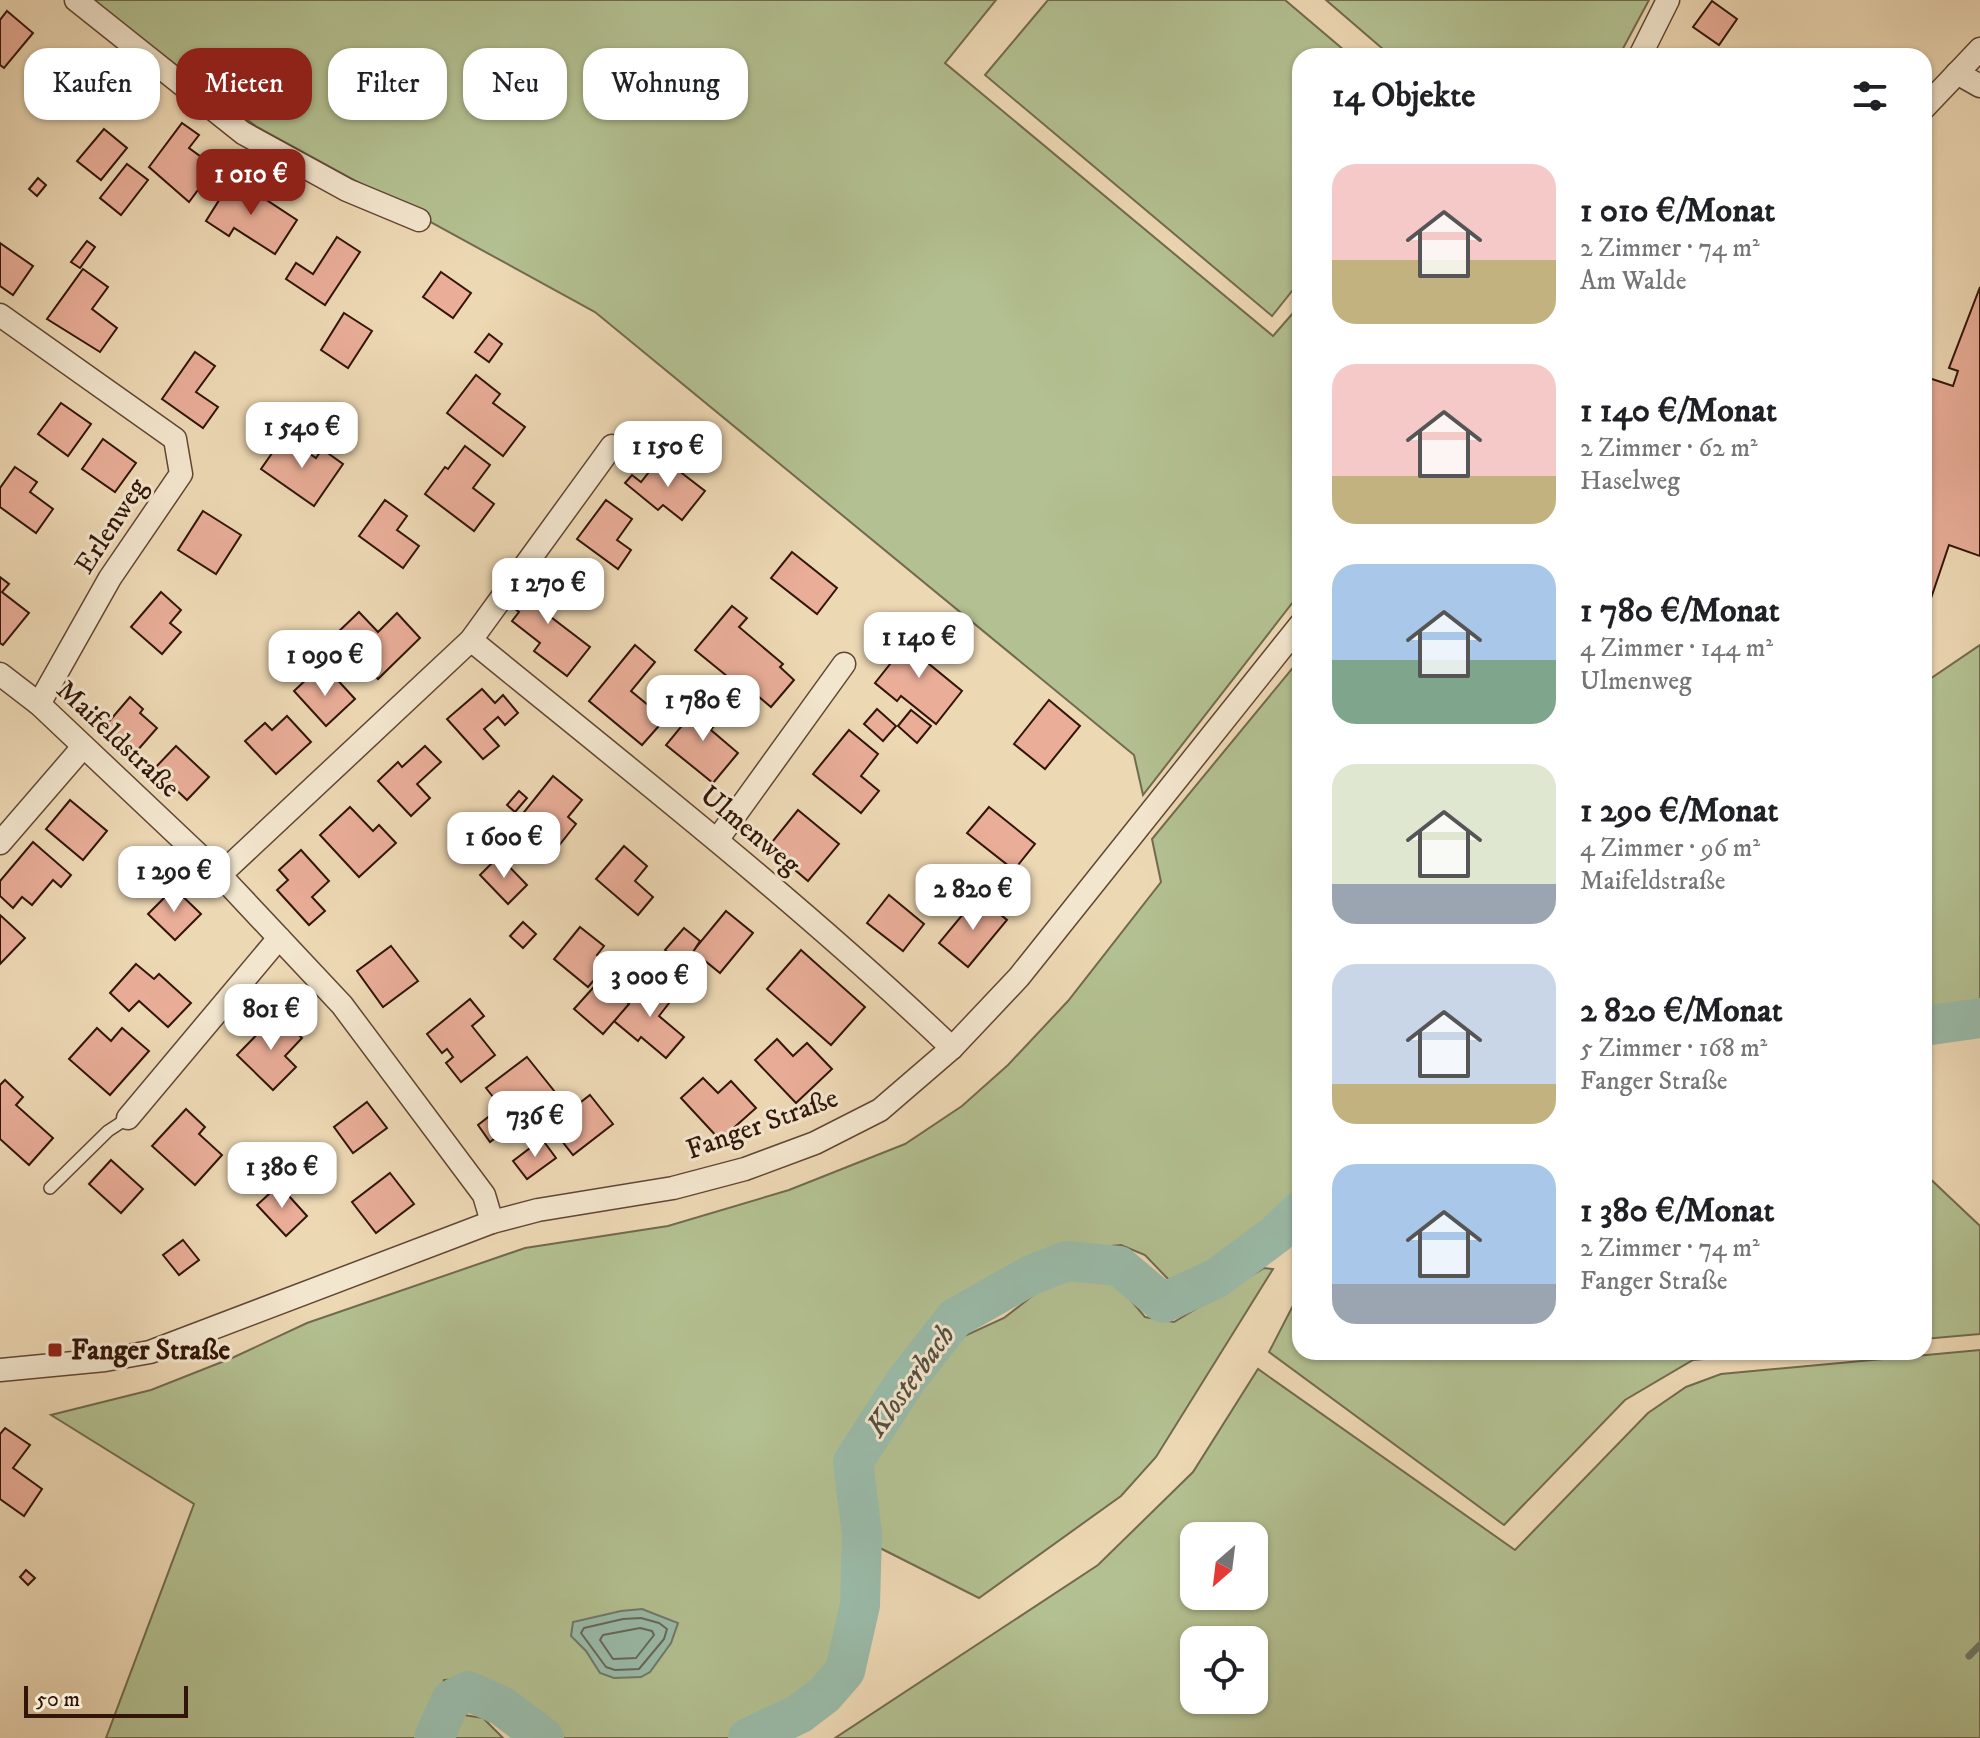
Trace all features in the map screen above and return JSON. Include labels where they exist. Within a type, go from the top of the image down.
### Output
[{"type":"street","points":[[76,0],[243,133],[347,190],[419,220]]},
{"type":"street","points":[[1644,48],[1668,0]]},
{"type":"street","points":[[1932,100],[1980,49]]},
{"type":"street","points":[[1957,73],[1980,86]]},
{"type":"street","name":"Erlenweg","points":[[0,315],[175,439],[181,474],[110,578],[39,704]]},
{"type":"street","points":[[220,875],[471,640],[612,446]]},
{"type":"street","name":"Fanger Straße","points":[[0,1370],[105,1360],[150,1352],[292,1301],[492,1222],[538,1210],[673,1188],[745,1169],[815,1143],[880,1110],[952,1048],[1019,977],[1292,635]]},
{"type":"street","name":"Ulmenweg","points":[[471,640],[717,840],[883,983],[952,1048]]},
{"type":"street","points":[[717,840],[844,664]]},
{"type":"street","name":"Maifeldstraße","points":[[0,674],[39,704],[220,875],[342,1005],[484,1195],[492,1222]]},
{"type":"street","points":[[0,843],[83,747]]},
{"type":"street","points":[[128,1118],[279,938]]},
{"type":"lane","points":[[50,1188],[108,1131],[128,1118]]},
{"type":"shaded area","points":[[91,0],[996,0],[945,63],[1273,336],[1292,314],[1292,603],[1143,795],[1134,755],[595,312],[248,120],[312,120],[312,48],[176,48],[176,65],[160,53],[160,48],[154,48]]},
{"type":"shaded area","points":[[1048,0],[1285,0],[1342,48],[1292,48],[1292,291],[1272,316],[985,75]]},
{"type":"shaded area","points":[[1326,0],[1649,0],[1623,48],[1382,48]]},
{"type":"shaded area","points":[[1980,645],[1980,1013],[1932,1020],[1932,678]]},
{"type":"shaded area","points":[[1292,669],[1292,1201],[1256,1233],[1223,1255],[1169,1280],[1145,1255],[1121,1245],[1050,1252],[1027,1260],[992,1289],[957,1303],[894,1383],[843,1464],[837,1484],[848,1566],[847,1606],[842,1643],[831,1677],[819,1691],[776,1718],[731,1738],[556,1738],[490,1687],[465,1679],[444,1680],[434,1710],[418,1738],[106,1738],[194,1504],[51,1415],[151,1390],[232,1358],[307,1323],[525,1248],[668,1226],[789,1190],[905,1144],[962,1106],[1008,1065],[1068,1001],[1161,882],[1152,839]]},
{"type":"shaded area","points":[[1932,1181],[1980,1226],[1980,1334],[1932,1338]]},
{"type":"shaded area","points":[[1264,1268],[1273,1269],[1156,1457],[1121,1496],[979,1598],[876,1546],[872,1465],[913,1395],[960,1338],[1004,1318],[1040,1290],[1077,1277],[1113,1279],[1145,1317],[1174,1322]]},
{"type":"shaded area","points":[[1292,1307],[1292,1360],[1693,1360],[1625,1400],[1504,1525],[1269,1352]]},
{"type":"shaded area","points":[[1980,1350],[1980,1738],[835,1738],[1098,1565],[1193,1472],[1258,1369],[1515,1550],[1648,1413],[1686,1387],[1721,1374],[1872,1360],[1932,1360],[1932,1354]]},
{"type":"shaded area","points":[[457,1714],[483,1718],[503,1738],[443,1738]]},
{"type":"water","points":[[642,1609],[678,1623],[671,1643],[650,1672],[641,1677],[614,1678],[600,1673],[586,1651],[571,1636],[573,1622]]},
{"type":"building","points":[[1712,1],[1737,19],[1719,45],[1693,27]]},
{"type":"building","points":[[7,11],[33,33],[4,68],[0,65],[0,20]]},
{"type":"building","points":[[182,123],[199,135],[189,148],[215,167],[189,202],[149,167]]},
{"type":"building","points":[[104,129],[127,148],[101,180],[77,161]]},
{"type":"building","points":[[127,164],[148,180],[121,215],[100,198]]},
{"type":"building","points":[[38,178],[46,185],[37,196],[29,189]]},
{"type":"building","points":[[233,178],[297,220],[275,254],[234,228],[229,236],[206,221]]},
{"type":"building","points":[[337,237],[360,252],[325,305],[286,279],[296,263],[313,274]]},
{"type":"building","points":[[87,241],[95,247],[80,268],[71,262]]},
{"type":"building","points":[[0,243],[33,266],[13,295],[0,286]]},
{"type":"building","points":[[83,269],[108,287],[92,309],[117,328],[100,352],[47,319]]},
{"type":"building","points":[[441,272],[471,293],[453,318],[423,297]]},
{"type":"building","points":[[1980,287],[1980,556],[1949,545],[1932,595],[1932,379],[1953,386],[1958,371],[1949,368]]},
{"type":"building","points":[[344,313],[372,331],[348,368],[321,350]]},
{"type":"building","points":[[489,334],[502,344],[489,362],[475,352]]},
{"type":"building","points":[[195,352],[215,366],[196,392],[218,407],[203,428],[162,399]]},
{"type":"building","points":[[476,375],[500,394],[493,403],[525,427],[503,456],[447,413]]},
{"type":"building","points":[[61,403],[91,424],[68,456],[38,434]]},
{"type":"building","points":[[284,436],[316,458],[322,449],[343,464],[314,506],[261,469]]},
{"type":"building","points":[[103,439],[136,463],[115,492],[82,469]]},
{"type":"building","points":[[465,446],[490,465],[473,488],[494,504],[474,531],[425,494]]},
{"type":"building","points":[[661,457],[705,491],[682,520],[663,505],[658,510],[625,483],[632,475],[641,482]]},
{"type":"building","points":[[15,467],[37,482],[30,492],[53,509],[36,533],[0,507],[0,488]]},
{"type":"building","points":[[385,500],[407,516],[397,530],[419,546],[403,568],[359,536]]},
{"type":"building","points":[[606,500],[632,519],[617,540],[631,550],[618,569],[577,539]]},
{"type":"building","points":[[203,511],[241,535],[216,574],[178,550]]},
{"type":"building","points":[[792,552],[837,588],[817,614],[771,578]]},
{"type":"building","points":[[0,577],[9,584],[2,592],[29,613],[3,645],[0,643]]},
{"type":"building","points":[[550,577],[567,589],[547,614],[590,647],[567,676],[534,651],[540,643],[512,621],[519,612],[510,605],[528,583],[539,592]]},
{"type":"building","points":[[161,592],[181,610],[170,623],[181,632],[162,654],[131,627]]},
{"type":"building","points":[[732,606],[747,618],[739,627],[783,664],[780,667],[794,680],[771,707],[695,650]]},
{"type":"building","points":[[359,612],[378,632],[397,613],[420,638],[378,679],[335,635]]},
{"type":"building","points":[[918,629],[936,643],[923,659],[962,691],[936,724],[901,696],[897,701],[875,683]]},
{"type":"building","points":[[635,645],[655,662],[631,691],[665,719],[642,745],[589,701]]},
{"type":"building","points":[[332,674],[355,699],[326,726],[294,691],[311,675],[320,685]]},
{"type":"building","points":[[482,689],[495,703],[503,695],[518,713],[505,725],[498,717],[484,729],[499,746],[483,759],[447,719]]},
{"type":"building","points":[[130,697],[143,709],[140,713],[157,728],[136,752],[106,725]]},
{"type":"building","points":[[703,700],[722,716],[711,730],[738,753],[713,783],[666,745]]},
{"type":"building","points":[[1049,700],[1080,726],[1045,769],[1014,744]]},
{"type":"building","points":[[877,709],[896,726],[883,741],[864,724]]},
{"type":"building","points":[[911,710],[931,726],[917,743],[898,726]]},
{"type":"building","points":[[287,716],[311,742],[276,774],[245,741],[265,723],[272,730]]},
{"type":"building","points":[[849,730],[878,754],[861,776],[879,791],[861,813],[813,774]]},
{"type":"building","points":[[176,746],[209,777],[187,800],[154,769]]},
{"type":"building","points":[[425,746],[441,762],[417,784],[430,798],[411,816],[378,781],[398,762],[402,767]]},
{"type":"building","points":[[553,776],[582,800],[568,817],[576,824],[557,848],[520,817]]},
{"type":"building","points":[[519,791],[527,798],[515,812],[507,805]]},
{"type":"building","points":[[70,800],[107,831],[83,860],[46,829]]},
{"type":"building","points":[[350,807],[373,831],[379,825],[396,843],[359,877],[320,835]]},
{"type":"building","points":[[989,807],[1035,844],[1014,870],[967,833]]},
{"type":"building","points":[[798,810],[839,844],[808,881],[768,847]]},
{"type":"building","points":[[33,842],[71,875],[61,887],[53,880],[32,905],[22,897],[13,908],[0,896],[0,881]]},
{"type":"building","points":[[624,846],[647,866],[635,881],[653,897],[638,915],[596,879]]},
{"type":"building","points":[[301,850],[329,881],[312,897],[325,911],[309,925],[277,890],[288,880],[279,870]]},
{"type":"building","points":[[499,856],[527,885],[508,904],[480,875]]},
{"type":"building","points":[[174,888],[201,914],[175,940],[148,914]]},
{"type":"building","points":[[889,895],[924,924],[903,951],[867,923]]},
{"type":"building","points":[[978,896],[1007,920],[968,967],[939,943]]},
{"type":"building","points":[[726,911],[753,933],[720,973],[693,951]]},
{"type":"building","points":[[0,915],[25,938],[0,964]]},
{"type":"building","points":[[523,922],[536,934],[523,948],[510,936]]},
{"type":"building","points":[[580,927],[604,946],[597,955],[608,964],[588,987],[554,959]]},
{"type":"building","points":[[684,928],[700,941],[684,966],[665,950]]},
{"type":"building","points":[[391,946],[418,981],[383,1007],[357,971]]},
{"type":"building","points":[[801,950],[865,1007],[831,1045],[767,989]]},
{"type":"building","points":[[136,964],[154,979],[159,974],[191,1003],[168,1027],[139,1001],[129,1011],[110,993]]},
{"type":"building","points":[[650,978],[673,998],[659,1016],[684,1037],[666,1058],[641,1037],[638,1041],[614,1021]]},
{"type":"building","points":[[601,979],[629,1004],[603,1034],[574,1009]]},
{"type":"building","points":[[470,999],[484,1016],[472,1026],[495,1055],[461,1082],[446,1063],[453,1057],[447,1049],[442,1053],[427,1034]]},
{"type":"building","points":[[277,1014],[302,1038],[285,1056],[296,1067],[273,1090],[237,1055]]},
{"type":"building","points":[[97,1028],[111,1041],[122,1028],[149,1051],[110,1095],[69,1059]]},
{"type":"building","points":[[777,1039],[793,1056],[807,1043],[832,1069],[796,1103],[755,1060]]},
{"type":"building","points":[[527,1057],[555,1092],[490,1142],[478,1125],[501,1107],[486,1088]]},
{"type":"building","points":[[703,1078],[718,1093],[731,1081],[756,1108],[720,1140],[681,1098]]},
{"type":"building","points":[[5,1080],[23,1097],[16,1105],[53,1138],[29,1165],[0,1139],[0,1085]]},
{"type":"building","points":[[590,1095],[613,1124],[573,1155],[550,1126]]},
{"type":"building","points":[[367,1102],[387,1128],[353,1153],[334,1127]]},
{"type":"building","points":[[186,1109],[205,1127],[199,1134],[222,1155],[195,1185],[152,1146]]},
{"type":"building","points":[[542,1139],[556,1158],[527,1179],[513,1161]]},
{"type":"building","points":[[111,1160],[143,1189],[121,1213],[89,1184]]},
{"type":"building","points":[[390,1173],[414,1204],[376,1233],[352,1202]]},
{"type":"building","points":[[279,1185],[307,1216],[286,1236],[257,1205]]},
{"type":"building","points":[[183,1240],[199,1260],[179,1275],[163,1255]]},
{"type":"building","points":[[5,1428],[30,1445],[13,1468],[42,1489],[24,1516],[0,1499],[0,1434]]},
{"type":"building","points":[[26,1570],[35,1578],[28,1585],[20,1577]]},
{"type":"waterway","name":"Klosterbach","points":[[1932,1025],[1980,1018]]},
{"type":"waterway","name":"Klosterbach","points":[[748,1738],[799,1714],[824,1695],[845,1671],[860,1605],[862,1534],[853,1462],[907,1379],[955,1318],[1031,1275],[1067,1261],[1119,1266],[1163,1303],[1217,1278],[1292,1219]]},
{"type":"waterway","points":[[1969,1656],[1980,1645]]},
{"type":"waterway","name":"Klosterbach","points":[[434,1738],[451,1700],[468,1691],[502,1706],[544,1738]]},
{"type":"place","name":"Fanger Straße","points":[[55,1350]]}]
